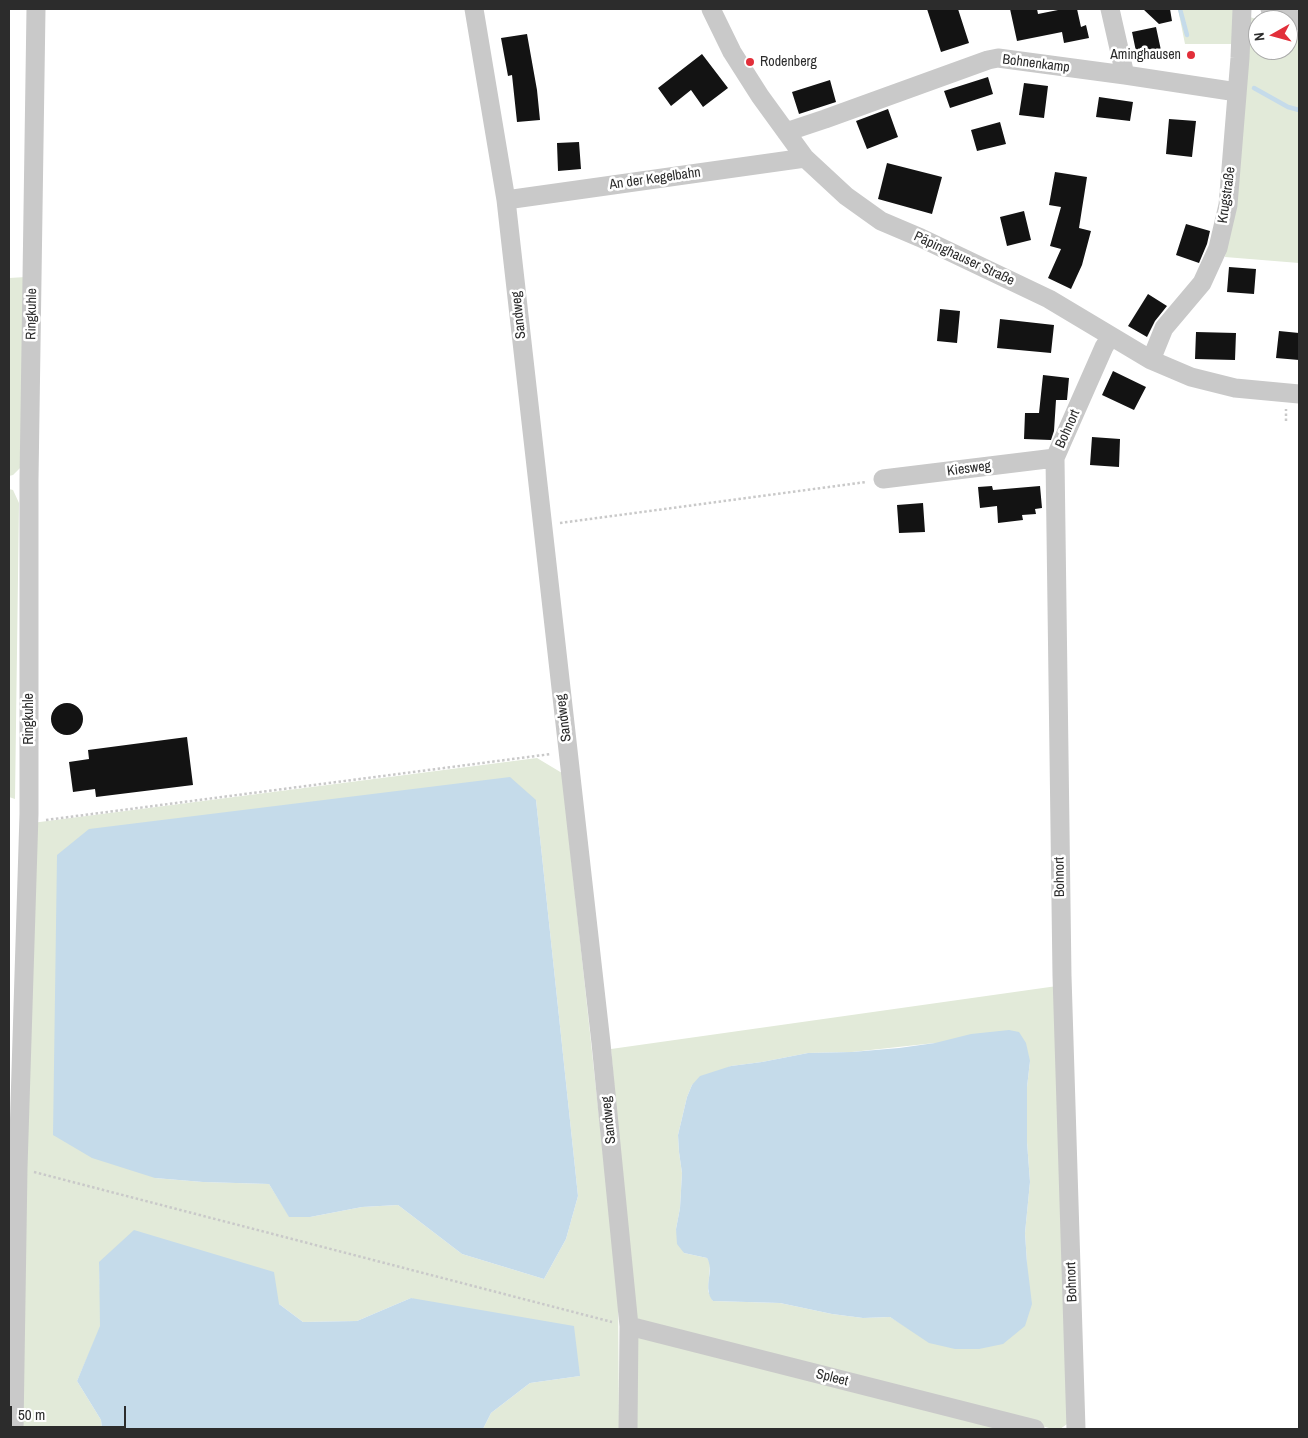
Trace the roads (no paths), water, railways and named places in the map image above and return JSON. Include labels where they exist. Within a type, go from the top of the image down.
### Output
[{"type":"street","name":"Ringkuhle","points":[[14,1429],[18,1168],[29,823],[29,461],[36,9]]},
{"type":"street","name":"Sandweg","points":[[474,9],[506,200],[602,1043],[629,1326],[628,1429]]},
{"type":"street","name":"Päpinghauser Straße","points":[[711,9],[732,52],[760,96],[805,158],[846,196],[881,221],[1049,299],[1151,360],[1191,377],[1235,388],[1299,394]]},
{"type":"street","points":[[1110,9],[1125,75]]},
{"type":"street","name":"Krugstraße","points":[[1151,360],[1164,328],[1202,283],[1218,248],[1228,205],[1238,92],[1242,9]]},
{"type":"street","points":[[1270,9],[1299,21]]},
{"type":"street","name":"Bohnenkamp","points":[[786,132],[998,58],[1238,92]]},
{"type":"street","name":"An der Kegelbahn","points":[[506,200],[805,158]]},
{"type":"street","name":"Bohnort","points":[[1076,1429],[1062,976],[1055,458],[1104,347],[1111,336]]},
{"type":"street","name":"Kiesweg","points":[[883,479],[1055,458]]},
{"type":"street","name":"Spleet","points":[[629,1326],[1035,1429]]},
{"type":"water","points":[[510,777],[536,800],[578,1196],[566,1239],[544,1279],[462,1254],[398,1205],[362,1207],[310,1217],[289,1217],[269,1184],[155,1178],[92,1158],[53,1135],[57,855],[89,829]]},
{"type":"water","points":[[1009,1030],[1019,1032],[1026,1043],[1030,1061],[1027,1087],[1027,1142],[1030,1182],[1025,1233],[1032,1304],[1025,1326],[1003,1344],[979,1349],[955,1349],[929,1343],[890,1317],[863,1318],[832,1314],[780,1303],[713,1301],[708,1285],[710,1268],[707,1258],[684,1253],[677,1244],[676,1229],[680,1208],[682,1173],[678,1135],[687,1097],[692,1085],[700,1076],[731,1066],[808,1053],[899,1048],[935,1043],[971,1034]]},
{"type":"water","points":[[134,1230],[274,1272],[279,1304],[303,1322],[357,1321],[411,1298],[574,1326],[580,1376],[530,1383],[491,1413],[483,1429],[102,1429],[101,1420],[77,1381],[100,1326],[99,1262]]},
{"type":"waterway","points":[[1180,9],[1187,35]]},
{"type":"waterway","points":[[1254,88],[1288,107],[1299,110]]},
{"type":"place","name":"Aminghausen","points":[[1191,55]]},
{"type":"place","name":"Rodenberg","points":[[750,62]]}]
